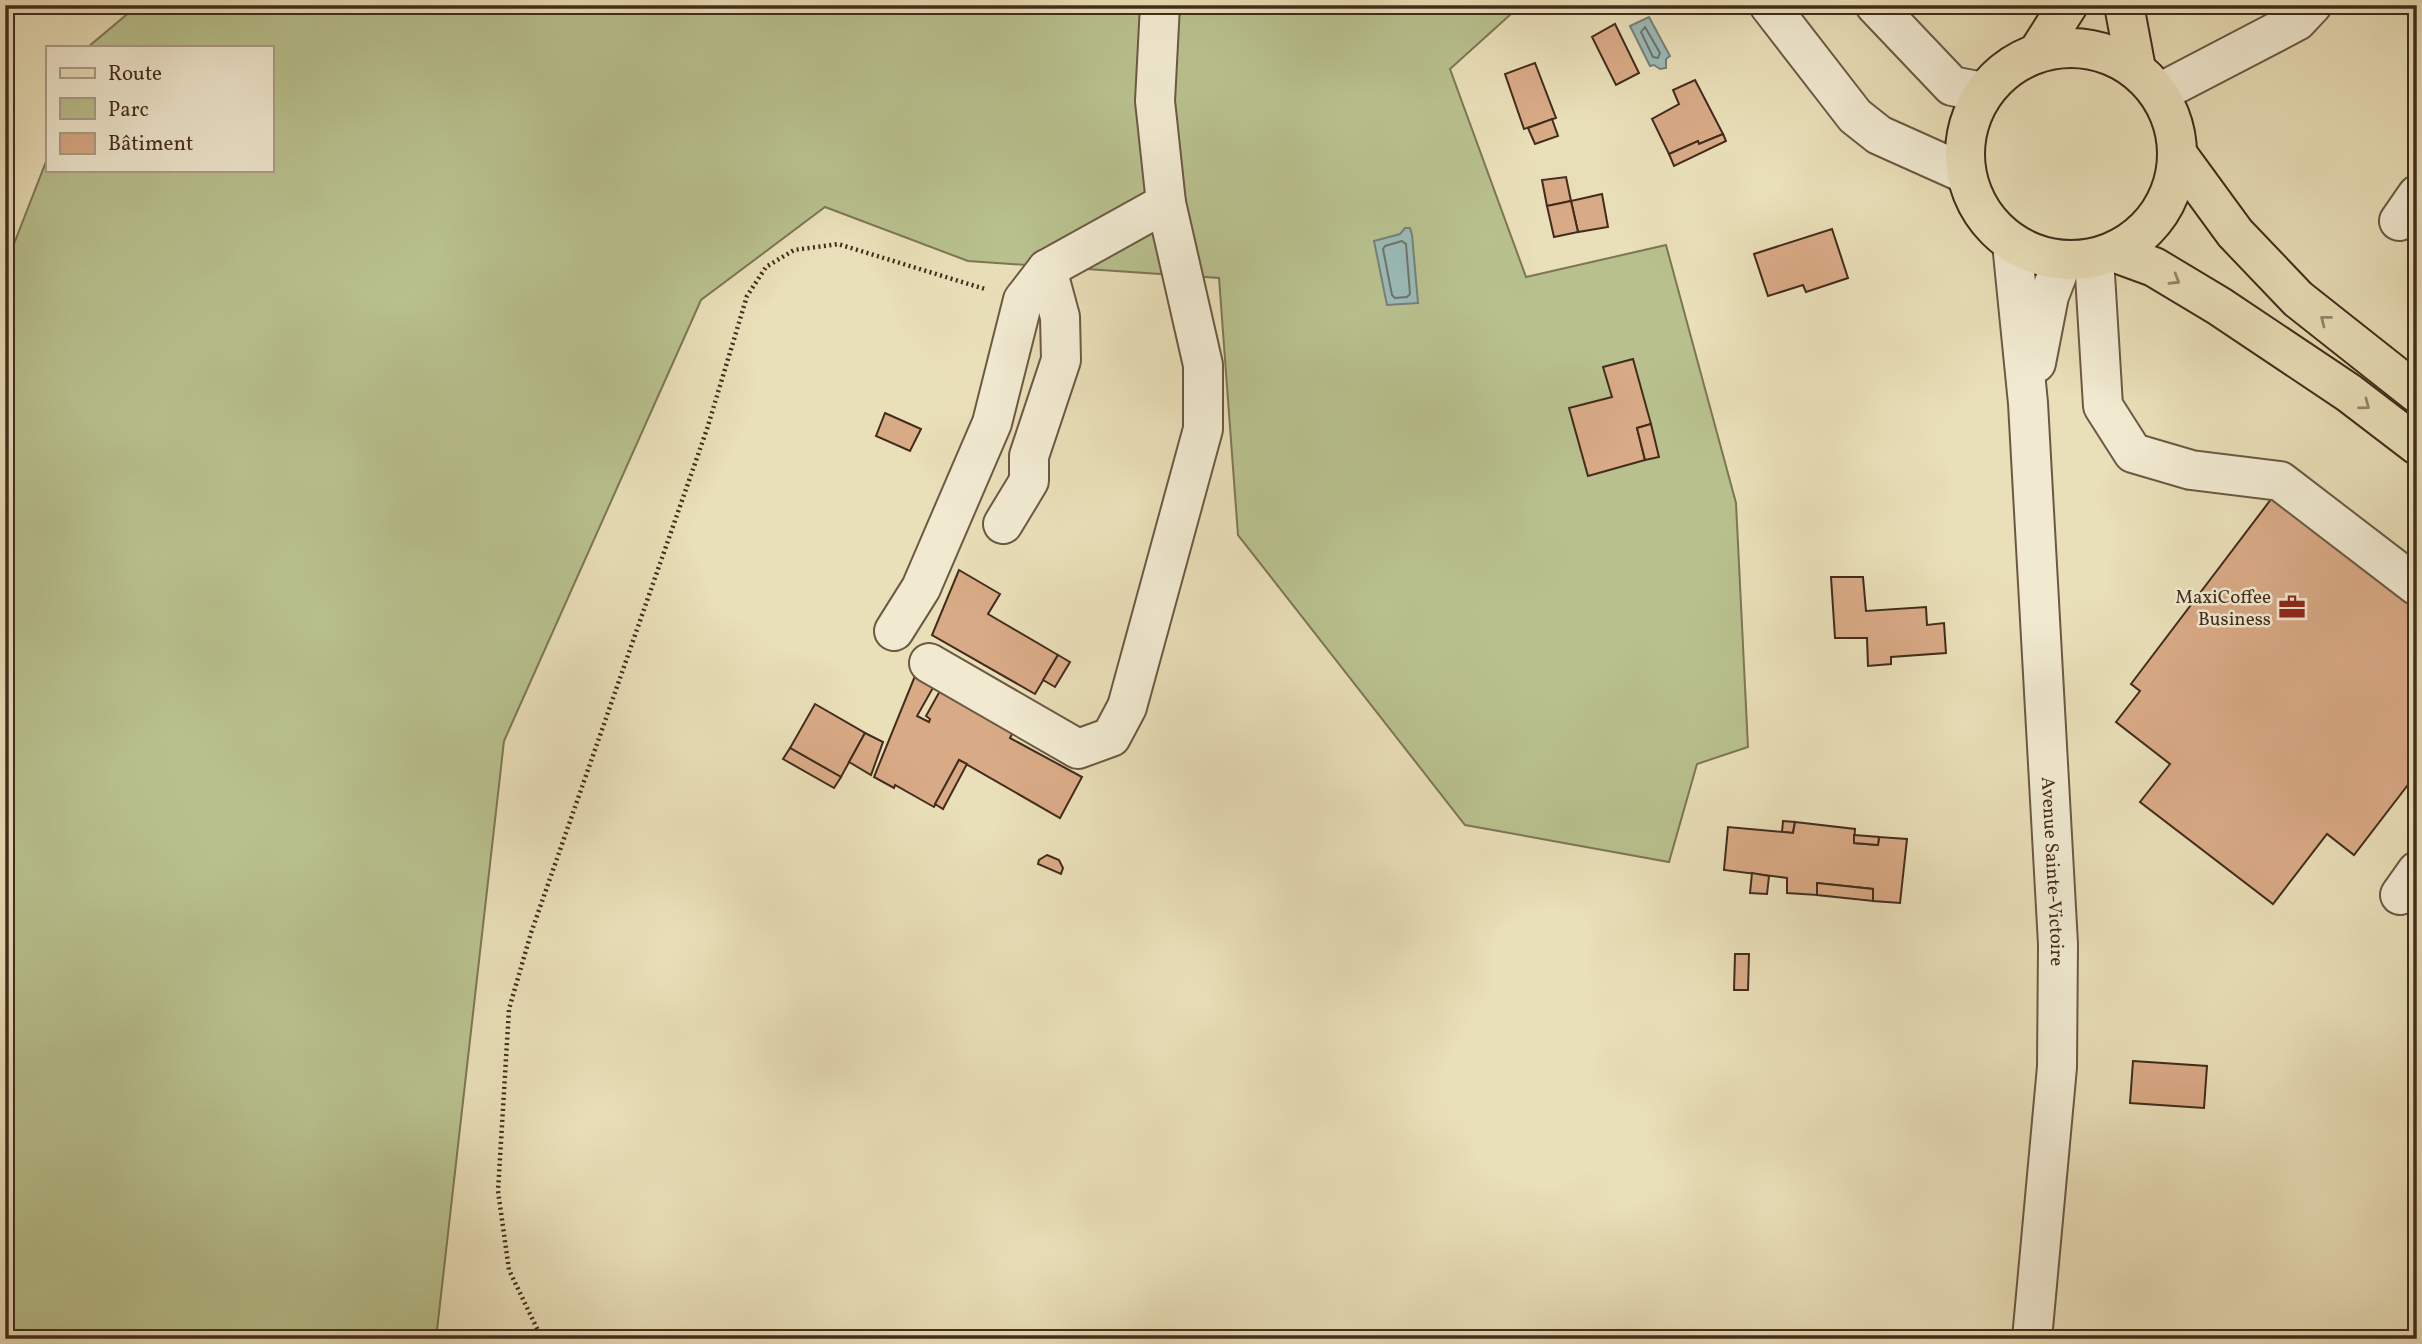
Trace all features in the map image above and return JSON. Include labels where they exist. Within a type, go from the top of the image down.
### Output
[{"type":"main road","points":[[2038,52],[2068,5]]},
{"type":"main road","points":[[2090,257],[2139,236],[2160,214],[2174,186],[2178,155],[2174,122],[2148,81],[2124,5]]},
{"type":"main road","points":[[2148,81],[2106,53],[2072,47],[2038,52],[2007,68],[1983,92],[1970,118],[1965,146],[1966,174],[1975,201],[1990,224],[2012,243],[2036,255],[2090,257],[2154,267],[2219,306],[2349,393],[2417,445]]},
{"type":"main road","points":[[2178,155],[2235,233],[2298,299],[2417,393]]},
{"type":"street","points":[[929,663],[1078,749],[1111,737],[1127,707],[1203,429],[1203,365],[1166,203],[1156,100],[1160,5]]},
{"type":"street","points":[[1769,5],[1855,116],[1879,135],[1966,174]]},
{"type":"street","points":[[1875,5],[1952,86],[1983,92]]},
{"type":"street","points":[[2148,81],[2297,21],[2312,5]]},
{"type":"street","points":[[894,631],[920,589],[992,423],[1023,300],[1047,269],[1166,203]]},
{"type":"street","name":"Avenue Sainte-Victoire","points":[[2012,243],[2028,403],[2058,944],[2057,1067],[2032,1339]]},
{"type":"street","points":[[2090,257],[2104,406],[2133,453],[2191,470],[2280,481],[2417,586]]},
{"type":"street","name":"Avenue Sainte-Victoire","points":[[2028,403],[2049,296],[2090,257]]},
{"type":"street","points":[[1003,524],[1029,481],[1029,456],[1061,360],[1060,317],[1047,269]]},
{"type":"path","points":[[542,1339],[509,1270],[498,1191],[509,1009],[531,933],[707,429],[747,296],[766,267],[794,250],[838,244],[1023,300]]},
{"type":"green space","points":[[138,5],[1521,5],[1450,69],[1526,277],[1666,245],[1736,503],[1748,747],[1697,764],[1669,862],[1465,825],[1238,535],[1219,278],[968,261],[825,207],[701,300],[504,741],[436,1339],[5,1339],[5,267],[46,162],[46,172],[273,172],[273,46],[89,46]]},
{"type":"water","points":[[1649,17],[1670,56],[1666,59],[1666,68],[1650,66],[1630,26]]},
{"type":"water","points":[[1405,228],[1410,228],[1412,235],[1418,303],[1387,305],[1374,241],[1400,234]]},
{"type":"building","points":[[1615,24],[1639,73],[1616,85],[1592,37]]},
{"type":"building","points":[[1535,63],[1556,118],[1524,129],[1505,74]]},
{"type":"building","points":[[1695,80],[1723,134],[1699,144],[1698,141],[1669,154],[1652,119],[1679,104],[1673,90]]},
{"type":"building","points":[[1552,119],[1558,136],[1535,144],[1528,128]]},
{"type":"building","points":[[1723,134],[1726,141],[1674,166],[1669,154],[1698,141],[1699,144]]},
{"type":"building","points":[[1566,177],[1571,201],[1547,206],[1542,180]]},
{"type":"building","points":[[1602,194],[1608,227],[1578,232],[1571,201]]},
{"type":"building","points":[[1571,201],[1578,232],[1554,237],[1547,206]]},
{"type":"building","points":[[1832,229],[1848,278],[1806,292],[1803,285],[1768,296],[1754,254]]},
{"type":"building","points":[[1633,359],[1651,424],[1637,428],[1645,460],[1588,476],[1569,408],[1612,397],[1603,367]]},
{"type":"building","points":[[885,413],[921,429],[910,451],[876,436]]},
{"type":"building","points":[[1651,424],[1659,457],[1645,460],[1637,428]]},
{"type":"building","points":[[2275,494],[2417,601],[2417,773],[2354,855],[2327,834],[2273,904],[2140,802],[2170,764],[2116,722],[2140,691],[2131,684]]},
{"type":"building","points":[[959,570],[1000,594],[988,614],[1058,655],[1035,694],[932,635]]},
{"type":"building","points":[[1831,577],[1863,577],[1866,611],[1926,607],[1927,625],[1944,623],[1946,653],[1891,657],[1891,664],[1868,666],[1867,638],[1835,638]]},
{"type":"building","points":[[1058,655],[1070,662],[1055,687],[1043,680]]},
{"type":"building","points":[[915,676],[934,686],[917,716],[929,722],[930,719],[926,716],[941,689],[1014,730],[1010,738],[1082,777],[1060,818],[959,760],[934,807],[895,785],[894,788],[874,777]]},
{"type":"building","points":[[815,704],[865,733],[841,777],[790,748]]},
{"type":"building","points":[[865,733],[883,742],[871,775],[849,762]]},
{"type":"building","points":[[790,748],[841,777],[834,788],[783,759]]},
{"type":"building","points":[[959,760],[967,764],[943,809],[935,804]]},
{"type":"building","points":[[1783,821],[1795,822],[1793,833],[1782,832]]},
{"type":"building","points":[[1795,822],[1855,829],[1854,843],[1878,845],[1879,837],[1907,839],[1900,903],[1873,901],[1873,889],[1817,883],[1817,895],[1787,893],[1787,878],[1724,870],[1728,827],[1793,833]]},
{"type":"building","points":[[1854,835],[1879,837],[1878,845],[1854,843]]},
{"type":"building","points":[[1047,855],[1059,860],[1063,868],[1061,874],[1038,864],[1039,860]]},
{"type":"building","points":[[1752,873],[1769,876],[1767,894],[1750,893]]},
{"type":"building","points":[[1817,883],[1873,889],[1873,901],[1817,895]]},
{"type":"building","points":[[1735,954],[1749,954],[1748,990],[1734,990]]},
{"type":"building","points":[[2133,1061],[2207,1066],[2204,1108],[2130,1103]]},
{"type":"place","name":"MaxiCoffee Business","points":[[2292,607]]}]
